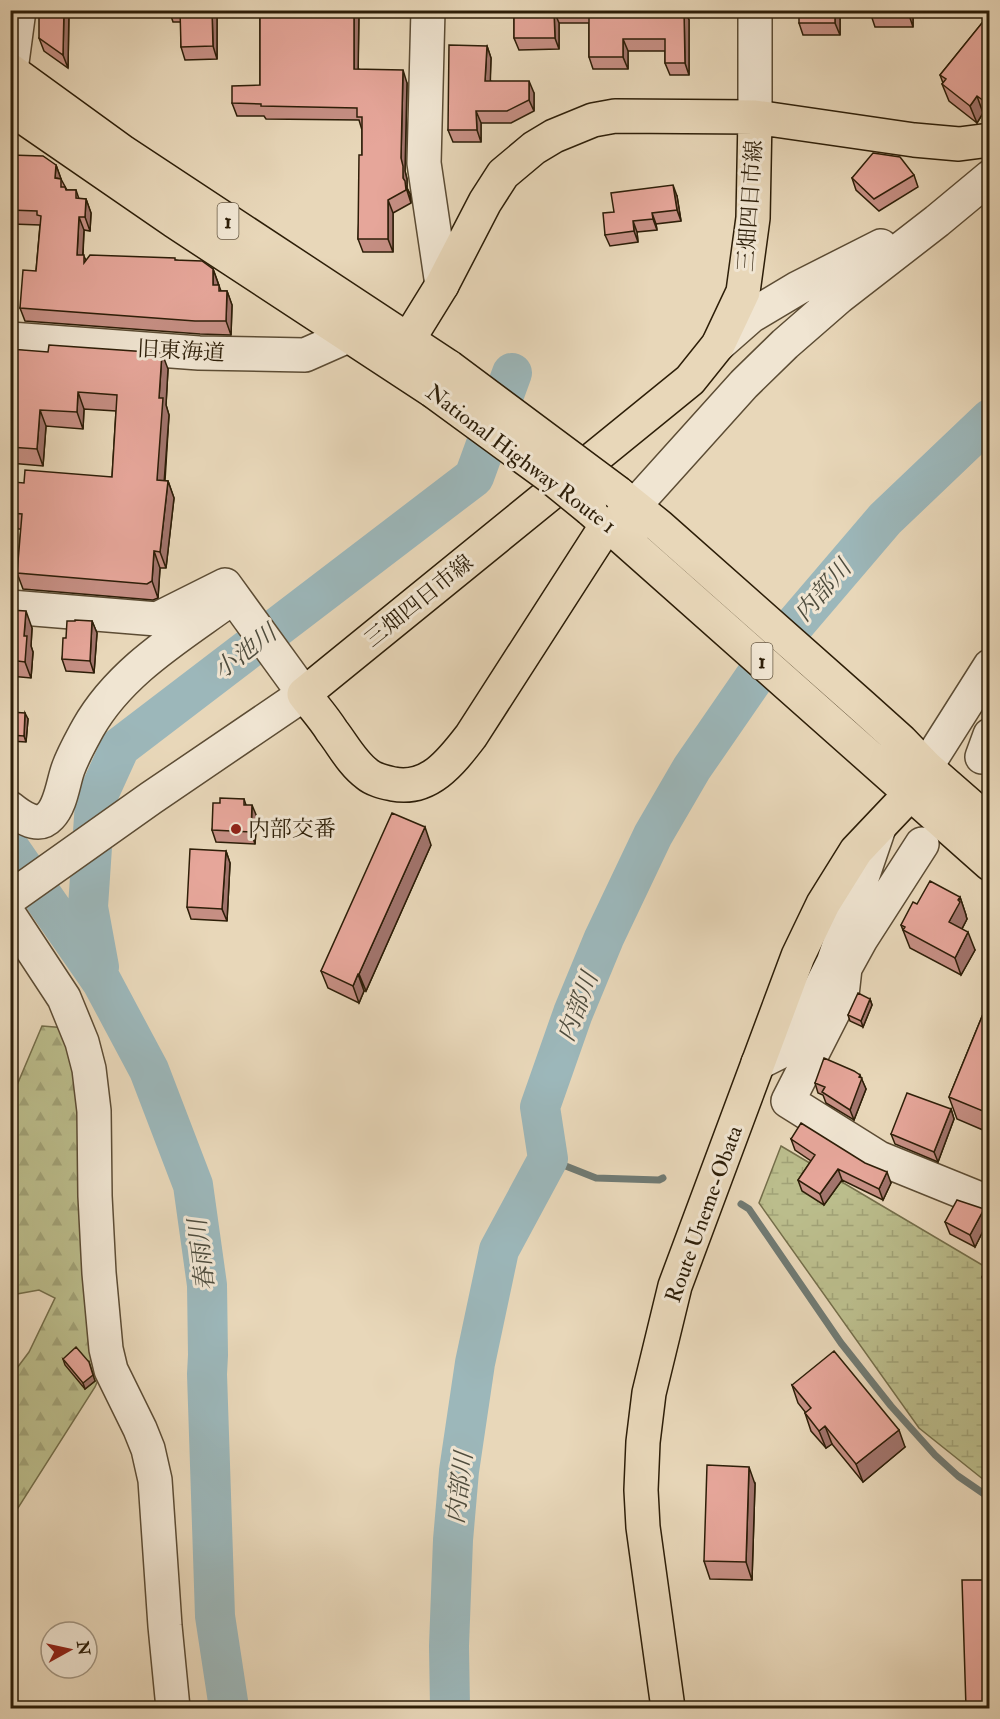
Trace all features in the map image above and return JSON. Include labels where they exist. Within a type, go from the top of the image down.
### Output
[{"type":"main road","name":"National Highway Route 1","points":[[11,70],[132,158],[408,340],[441,379],[552,478],[638,550],[885,771],[918,780],[990,823]]},
{"type":"main road","name":"National Highway Route 1","points":[[11,111],[348,336],[441,379],[637,508],[902,741],[918,780],[990,864]]},
{"type":"main road","points":[[408,340],[442,285],[485,202],[503,174],[534,148],[554,136],[593,120],[615,116],[755,117],[914,140],[959,144],[990,140]]},
{"type":"main road","name":"三畑四日市線","points":[[295,682],[690,380],[718,345],[743,292],[753,218],[755,117]]},
{"type":"main road","points":[[295,682],[351,758],[367,775],[382,782],[402,785],[418,783],[432,777],[452,762],[471,736],[599,516]]},
{"type":"main road","name":"Route Uneme-Obata","points":[[668,1708],[643,1527],[641,1490],[649,1393],[675,1286],[798,956],[823,904],[856,851],[879,828],[918,780]]},
{"type":"street","points":[[11,111],[11,70],[19,10]]},
{"type":"street","points":[[428,10],[424,163],[442,285]]},
{"type":"street","points":[[755,10],[755,117]]},
{"type":"street","points":[[637,508],[744,384],[785,344],[847,291],[990,177]]},
{"type":"street","points":[[718,345],[751,316],[798,288],[874,249],[937,221]]},
{"type":"street","name":"旧東海道","points":[[10,339],[199,353],[305,355],[348,336]]},
{"type":"street","points":[[10,607],[157,619],[225,585],[295,682],[151,798],[12,902],[75,1020],[89,1070],[94,1111],[96,1218],[106,1349],[111,1370],[148,1449],[155,1480],[173,1708]]},
{"type":"street","points":[[10,808],[31,821],[41,822],[50,816],[68,769],[84,736],[101,707],[115,690],[137,668],[235,598]]},
{"type":"street","points":[[918,780],[990,666]]},
{"type":"street","points":[[879,828],[839,965],[842,995],[788,1101],[879,1158],[990,1203]]},
{"type":"street","points":[[758,1063],[778,1053],[819,991],[861,939],[922,844]]},
{"type":"green space","points":[[42,1026],[67,1028],[110,1352],[95,1387],[11,1519],[11,1376],[29,1352],[55,1298],[39,1290],[11,1295],[11,1092],[17,1085]]},
{"type":"green space","points":[[781,1146],[989,1269],[989,1484],[919,1428],[759,1203]]},
{"type":"building","points":[[39,10],[64,10],[63,55],[39,38]]},
{"type":"building","points":[[180,10],[212,10],[213,46],[181,47]]},
{"type":"building","points":[[260,10],[354,10],[354,69],[403,70],[401,158],[406,190],[388,200],[388,239],[358,239],[362,117],[357,117],[357,108],[261,106],[261,104],[232,103],[232,86],[260,85]]},
{"type":"building","points":[[514,10],[684,10],[685,63],[665,63],[665,39],[623,39],[623,57],[589,57],[589,11],[554,11],[555,38],[514,38]]},
{"type":"building","points":[[799,10],[835,10],[835,23],[799,23]]},
{"type":"building","points":[[871,10],[909,10],[909,15],[871,15]]},
{"type":"building","points":[[990,13],[990,103],[988,104],[977,96],[970,106],[942,84],[946,79],[940,75]]},
{"type":"building","points":[[449,45],[487,46],[485,81],[529,81],[529,100],[507,111],[476,111],[477,130],[448,130]]},
{"type":"building","points":[[873,153],[900,157],[914,175],[874,199],[852,178]]},
{"type":"building","points":[[10,155],[43,156],[56,165],[55,178],[61,179],[61,187],[65,187],[66,190],[76,190],[76,198],[86,199],[85,217],[79,217],[77,255],[84,255],[84,263],[90,255],[202,261],[213,269],[213,285],[219,285],[219,291],[227,291],[226,321],[195,321],[20,308],[23,270],[36,271],[41,216],[37,215],[37,211],[10,210]]},
{"type":"building","points":[[673,185],[677,210],[652,213],[653,219],[633,221],[634,231],[605,235],[603,213],[614,212],[611,193]]},
{"type":"building","points":[[49,345],[162,353],[159,398],[163,398],[157,480],[168,481],[160,552],[154,551],[152,581],[147,584],[17,573],[22,514],[12,513],[13,482],[24,483],[25,470],[112,477],[117,395],[78,392],[77,412],[40,410],[37,449],[10,447],[10,349],[48,352]]},
{"type":"building","points":[[10,610],[26,611],[25,662],[10,660]]},
{"type":"building","points":[[67,621],[92,621],[90,661],[62,659]]},
{"type":"building","points":[[10,712],[25,713],[24,736],[10,735]]},
{"type":"building","points":[[220,798],[244,799],[244,805],[252,805],[251,832],[212,830],[213,803],[220,803]]},
{"type":"building","points":[[392,813],[425,827],[353,986],[321,971]]},
{"type":"building","points":[[190,849],[226,851],[222,909],[187,907]]},
{"type":"building","points":[[930,881],[960,897],[958,900],[960,902],[949,922],[968,932],[955,958],[903,930],[905,927],[901,925],[913,902],[917,904]]},
{"type":"building","points":[[858,993],[870,999],[861,1021],[848,1015]]},
{"type":"building","points":[[990,997],[990,1114],[949,1097]]},
{"type":"building","points":[[824,1058],[854,1071],[862,1078],[850,1110],[822,1092],[825,1087],[815,1083]]},
{"type":"building","points":[[907,1093],[951,1109],[934,1152],[891,1134]]},
{"type":"building","points":[[801,1123],[865,1163],[887,1172],[879,1189],[838,1169],[820,1194],[798,1180],[815,1155],[791,1139]]},
{"type":"building","points":[[957,1200],[984,1209],[970,1235],[945,1222]]},
{"type":"building","points":[[990,1261],[990,1281],[982,1277]]},
{"type":"building","points":[[76,1347],[89,1362],[93,1375],[83,1383],[63,1359]]},
{"type":"building","points":[[834,1351],[899,1430],[856,1464],[825,1426],[819,1431],[805,1413],[811,1408],[792,1385]]},
{"type":"building","points":[[707,1465],[749,1467],[746,1562],[704,1561]]},
{"type":"building","points":[[962,1580],[990,1580],[990,1708],[966,1708]]},
{"type":"waterway","name":"小池川","points":[[99,967],[88,907],[95,802],[120,747],[474,477],[512,373]]},
{"type":"waterway","name":"内部川","points":[[450,1708],[449,1646],[453,1540],[459,1471],[475,1363],[499,1250],[548,1159],[540,1107],[573,1013],[604,938],[653,835],[692,768],[774,649],[885,519],[990,419]]},
{"type":"waterway","name":"春雨川","points":[[10,849],[102,982],[149,1070],[193,1185],[207,1285],[207,1374],[215,1616],[229,1708]]},
{"type":"waterway","points":[[548,1159],[596,1178],[659,1180],[663,1178]]},
{"type":"waterway","points":[[741,1204],[749,1209],[841,1343],[891,1406],[935,1455],[958,1476],[990,1498]]},
{"type":"place","name":"内部交番","points":[[236,829]]}]
